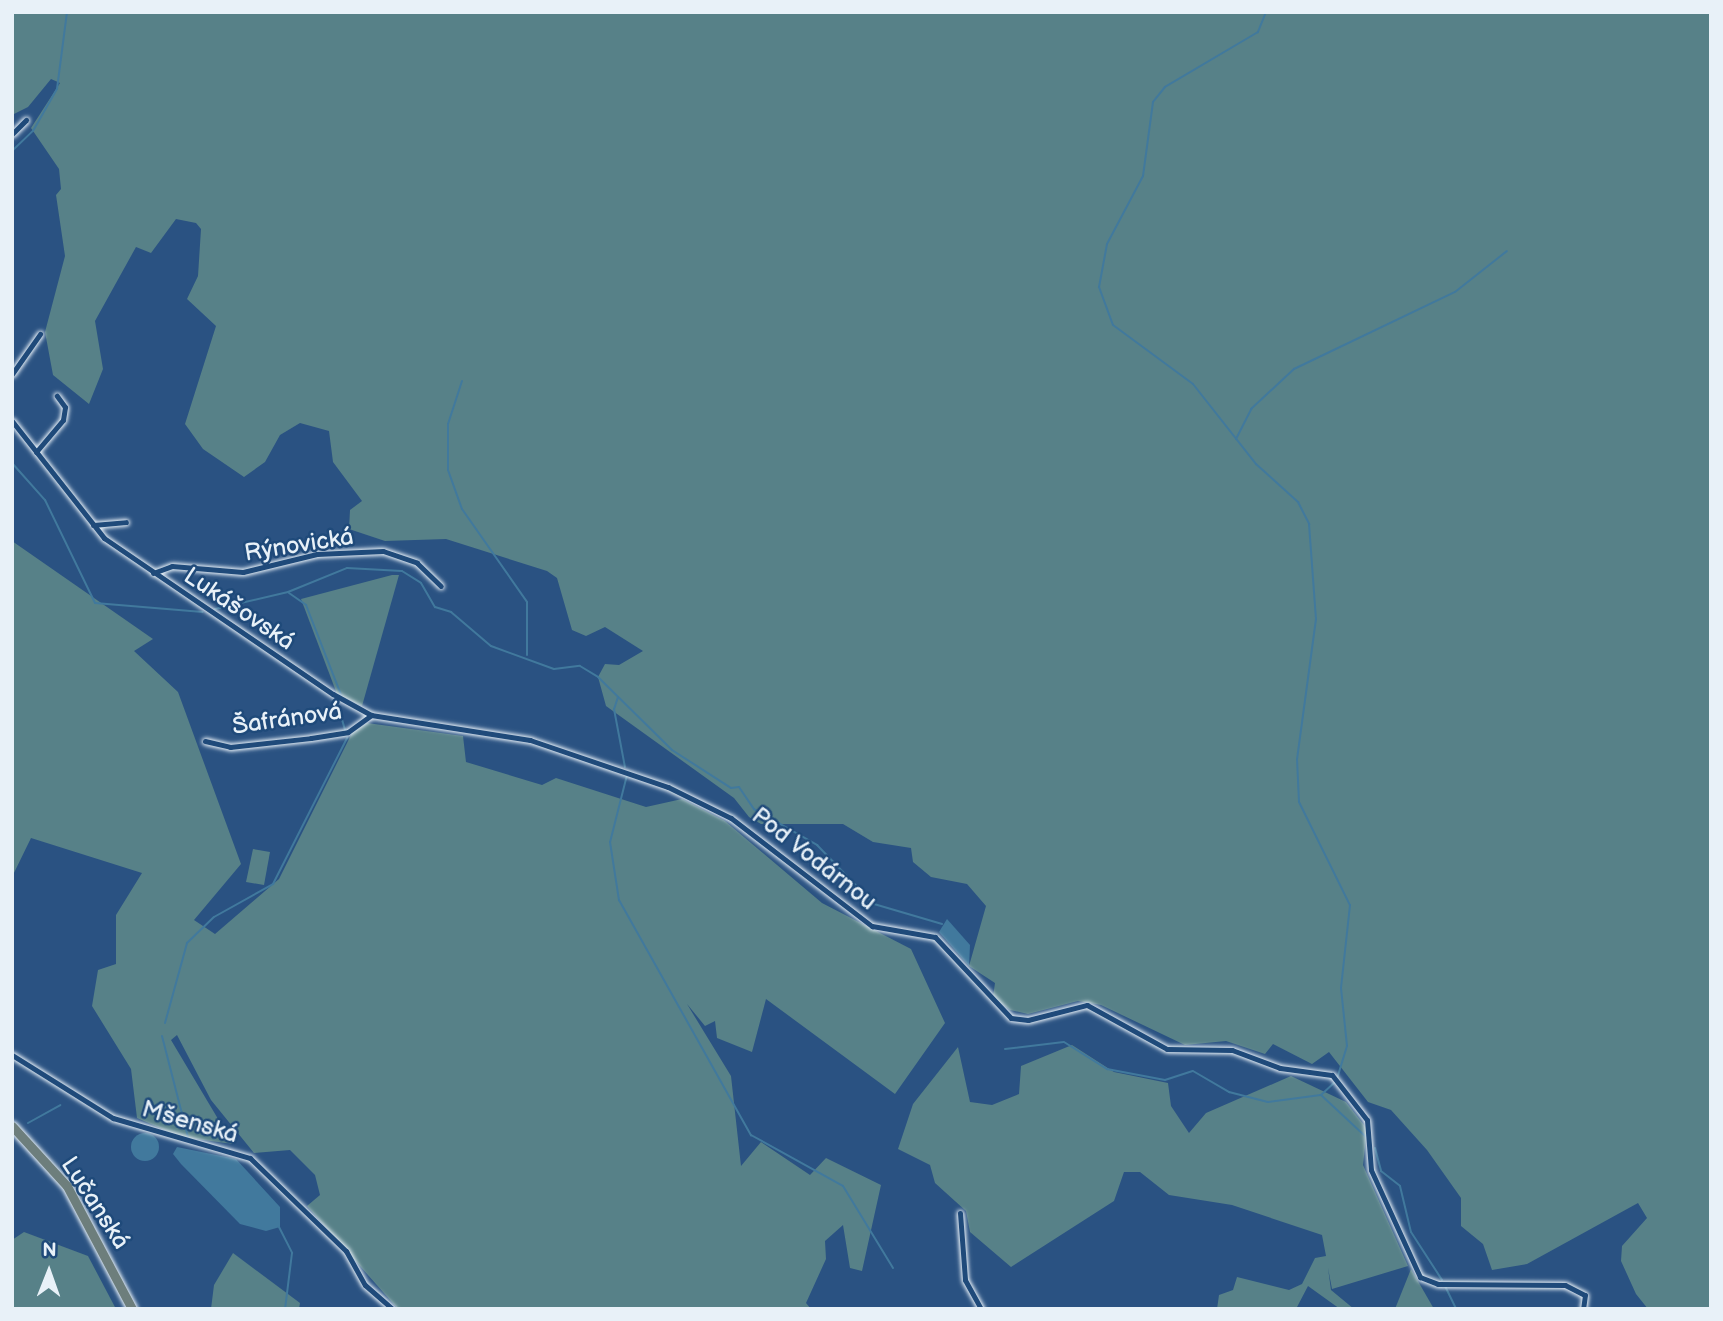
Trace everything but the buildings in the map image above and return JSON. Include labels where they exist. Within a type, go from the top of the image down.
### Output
[{"type":"main road","name":"Lučanská","points":[[12,1126],[67,1186],[132,1309]]},
{"type":"street","points":[[12,134],[26,120]]},
{"type":"street","points":[[12,374],[40,334]]},
{"type":"street","points":[[36,452],[63,420],[65,407],[57,396]]},
{"type":"street","name":"Lukášovská","points":[[12,421],[93,525],[153,573],[371,715]]},
{"type":"street","points":[[93,525],[126,522]]},
{"type":"street","name":"Rýnovická","points":[[153,573],[173,566],[243,572],[317,554],[383,551],[416,563],[441,586]]},
{"type":"street","name":"Šafránová","points":[[205,741],[230,747],[311,738],[348,732],[371,715]]},
{"type":"street","name":"Pod Vodárnou","points":[[371,715],[530,740],[668,788],[731,818],[872,926],[935,937],[1011,1018],[1028,1020],[1087,1005],[1167,1049],[1232,1050],[1280,1068],[1337,1080],[1367,1120],[1371,1170],[1420,1278],[1438,1283],[1565,1285],[1585,1294],[1583,1309]]},
{"type":"street","name":"Mšenská","points":[[12,1055],[113,1118],[250,1158],[346,1251],[365,1285],[393,1309]]},
{"type":"street","points":[[960,1213],[965,1280],[981,1309]]},
{"type":"green space","points":[[12,12],[1711,12],[1711,1309],[1648,1309],[1636,1294],[1621,1261],[1622,1246],[1647,1218],[1638,1203],[1527,1264],[1492,1270],[1483,1244],[1461,1226],[1461,1198],[1427,1150],[1391,1110],[1368,1102],[1329,1052],[1312,1064],[1273,1044],[1265,1054],[1226,1041],[1185,1045],[1101,1005],[1078,1001],[1028,1014],[1010,1010],[993,997],[995,983],[969,966],[986,906],[967,884],[931,877],[913,862],[911,848],[873,842],[843,824],[761,824],[749,817],[734,798],[606,706],[598,677],[605,664],[619,665],[643,651],[605,627],[586,636],[572,630],[557,578],[547,571],[446,539],[385,541],[349,529],[350,510],[362,501],[333,462],[329,431],[300,423],[280,435],[265,462],[244,477],[203,449],[185,424],[216,326],[187,299],[198,276],[201,229],[196,223],[176,219],[151,253],[136,247],[95,321],[103,369],[89,404],[53,375],[45,332],[65,256],[56,195],[61,189],[59,169],[31,128],[60,83],[51,79],[28,107],[12,115]]},
{"type":"green space","points":[[12,541],[153,639],[134,651],[178,692],[241,864],[194,920],[215,934],[279,879],[352,733],[367,723],[463,736],[466,762],[542,785],[556,778],[646,807],[682,799],[725,821],[822,903],[911,949],[945,1023],[895,1094],[766,999],[752,1052],[717,1038],[715,1021],[705,1026],[687,1004],[731,1076],[741,1166],[761,1142],[810,1175],[826,1158],[881,1185],[862,1271],[850,1268],[843,1225],[825,1241],[826,1259],[806,1303],[811,1309],[398,1309],[307,1206],[320,1195],[315,1175],[290,1150],[254,1153],[211,1100],[177,1035],[171,1040],[233,1144],[181,1137],[137,1118],[131,1069],[92,1006],[98,970],[116,964],[116,915],[142,873],[31,838],[12,877]]},
{"type":"green space","points":[[399,575],[362,706],[337,694],[301,599]]},
{"type":"green space","points":[[253,849],[270,852],[264,885],[246,882]]},
{"type":"green space","points":[[1072,1045],[1114,1072],[1168,1083],[1171,1106],[1189,1133],[1206,1113],[1291,1076],[1346,1102],[1367,1129],[1363,1165],[1408,1266],[1332,1289],[1328,1268],[1331,1290],[1354,1309],[1340,1309],[1308,1286],[1296,1309],[1217,1309],[1219,1295],[1233,1290],[1237,1277],[1289,1290],[1302,1284],[1315,1258],[1326,1256],[1322,1235],[1232,1205],[1169,1195],[1140,1172],[1124,1172],[1114,1201],[1011,1267],[970,1232],[966,1211],[935,1183],[930,1165],[898,1149],[913,1104],[958,1047],[970,1102],[992,1105],[1019,1094],[1021,1066]]},
{"type":"green space","points":[[24,1232],[88,1256],[116,1309],[12,1309],[12,1240]]},
{"type":"green space","points":[[233,1253],[300,1303],[299,1309],[211,1309],[214,1285]]},
{"type":"green space","points":[[1411,1269],[1434,1309],[1395,1309]]},
{"type":"water","points":[[947,919],[970,945],[969,966],[939,932]]},
{"type":"water","points":[[145,1133],[155,1137],[159,1147],[155,1157],[145,1161],[135,1157],[131,1147],[135,1137]]},
{"type":"water","points":[[177,1147],[236,1159],[280,1207],[280,1227],[266,1231],[240,1224],[181,1164],[173,1154]]},
{"type":"waterway","points":[[12,151],[33,131],[57,89],[67,12]]},
{"type":"waterway","points":[[1266,12],[1258,32],[1165,87],[1153,102],[1143,176],[1107,244],[1099,287],[1113,325],[1193,384],[1256,464],[1298,502],[1309,524],[1316,619],[1297,759],[1299,802],[1350,905],[1341,988],[1347,1046],[1337,1079]]},
{"type":"waterway","points":[[1236,439],[1251,409],[1294,369],[1455,292],[1507,251]]},
{"type":"waterway","points":[[462,381],[448,424],[448,470],[462,509],[527,602],[527,655]]},
{"type":"waterway","points":[[12,463],[45,500],[95,603],[203,612]]},
{"type":"waterway","points":[[215,609],[288,592],[347,568],[402,571],[421,583],[435,607],[451,612],[491,646],[554,669],[580,666],[598,677],[672,750],[731,788],[739,787],[754,809],[817,845],[874,904],[942,924]]},
{"type":"waterway","points":[[289,593],[306,605],[341,695]]},
{"type":"waterway","points":[[618,697],[614,709],[625,767]]},
{"type":"waterway","points":[[337,702],[345,730]]},
{"type":"waterway","points":[[165,1023],[187,943],[214,917],[273,884],[347,738]]},
{"type":"waterway","points":[[627,775],[610,842],[619,900],[751,1135],[843,1186],[893,1268]]},
{"type":"waterway","points":[[162,1036],[188,1137]]},
{"type":"waterway","points":[[1005,1049],[1064,1042],[1107,1069],[1165,1080],[1193,1071],[1229,1092],[1268,1102],[1321,1095],[1366,1137]]},
{"type":"waterway","points":[[1321,1095],[1334,1083]]},
{"type":"waterway","points":[[28,1123],[60,1105]]},
{"type":"waterway","points":[[1375,1148],[1381,1171],[1400,1186],[1411,1232],[1442,1280]]},
{"type":"waterway","points":[[279,1227],[292,1253],[285,1309]]},
{"type":"waterway","points":[[1445,1286],[1456,1309]]}]
